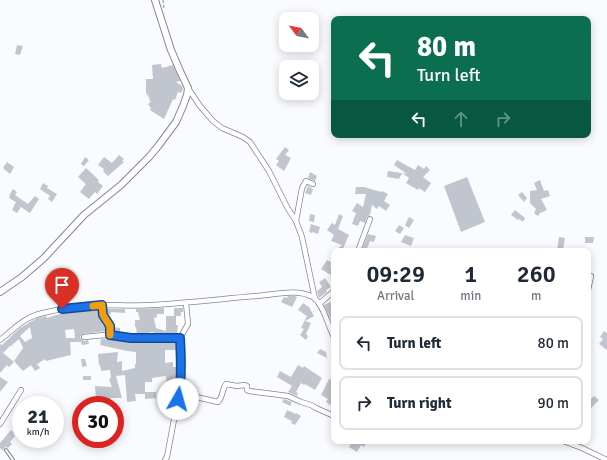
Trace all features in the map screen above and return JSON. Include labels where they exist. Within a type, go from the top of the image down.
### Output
[{"type":"street","points":[[155,0],[171,50],[188,88],[200,106],[213,121],[222,128],[243,136],[250,142],[269,171],[287,207],[296,221],[302,237],[316,299],[331,330]]},
{"type":"street","points":[[0,292],[22,277],[44,258],[84,214],[121,185],[149,156],[176,122],[184,106],[188,88]]},
{"type":"street","points":[[296,221],[302,188],[306,181],[313,184]]},
{"type":"street","points":[[359,248],[370,218]]},
{"type":"street","points":[[0,340],[31,316],[62,309],[102,305],[186,303],[296,292],[307,294],[316,299]]},
{"type":"street","points":[[319,304],[331,294]]},
{"type":"street","points":[[165,460],[167,457],[179,393],[180,338],[188,324],[186,303]]},
{"type":"street","points":[[102,305],[103,315],[110,326],[110,335]]},
{"type":"street","points":[[84,337],[110,335],[131,338],[180,338]]},
{"type":"street","points":[[179,393],[218,402],[226,384],[237,386],[245,385],[249,391],[288,396],[331,415]]},
{"type":"street","points":[[0,424],[20,390]]},
{"type":"street","points":[[571,444],[607,460]]},
{"type":"lane","points":[[6,450],[13,460]]},
{"type":"building","points":[[17,45],[23,46],[20,55],[15,54]]},
{"type":"building","points":[[161,64],[162,68],[173,65],[180,81],[176,82],[182,86],[183,89],[181,93],[178,92],[175,100],[173,99],[164,119],[150,110],[151,108],[148,104],[151,102],[146,93],[146,79],[153,79],[152,65]]},
{"type":"building","points":[[285,147],[289,150],[285,155],[291,158],[284,171],[276,165],[279,161],[276,159]]},
{"type":"building","points":[[119,155],[124,159],[122,161],[124,162],[108,176],[103,171],[104,169],[98,165],[104,157],[112,163]]},
{"type":"building","points":[[85,157],[89,160],[84,166],[81,164]]},
{"type":"building","points":[[397,160],[415,170],[418,165],[424,169],[426,166],[430,170],[423,177],[431,183],[425,192],[406,183],[409,178],[402,173],[407,174],[394,165]]},
{"type":"building","points":[[7,162],[14,167],[10,174],[3,168]]},
{"type":"building","points":[[86,168],[99,180],[98,182],[103,186],[97,194],[95,192],[89,199],[80,192],[86,184],[78,177]]},
{"type":"building","points":[[388,171],[402,173],[399,179],[387,177]]},
{"type":"building","points":[[310,172],[317,176],[315,181],[308,178]]},
{"type":"building","points":[[467,177],[485,222],[461,232],[444,186]]},
{"type":"building","points":[[540,180],[544,191],[548,190],[550,196],[541,199],[547,210],[540,213],[538,216],[534,213],[536,209],[530,203],[530,191],[537,190],[534,183]]},
{"type":"building","points":[[43,183],[48,186],[47,188],[57,194],[52,202],[48,199],[50,196],[40,189]]},
{"type":"building","points":[[308,186],[313,189],[311,195],[305,193]]},
{"type":"building","points":[[356,187],[364,187],[388,194],[384,201],[390,205],[386,211],[379,206],[377,209],[372,205],[370,215],[367,217],[365,223],[360,221],[358,226],[352,224],[356,213],[352,211],[357,203],[363,207],[366,194],[355,194]]},
{"type":"building","points":[[13,189],[17,192],[15,195],[28,204],[35,196],[39,199],[30,213],[21,207],[17,213],[12,210],[16,202],[9,198],[9,196]]},
{"type":"building","points":[[522,192],[527,198],[524,202],[518,195]]},
{"type":"building","points":[[515,210],[525,218],[523,222],[511,215]]},
{"type":"building","points":[[310,214],[315,215],[314,222],[309,221]]},
{"type":"building","points":[[339,214],[343,216],[338,229],[349,235],[343,248],[338,248],[342,245],[331,241],[334,235],[327,230],[332,223],[335,225]]},
{"type":"building","points":[[409,217],[414,220],[409,228],[405,225]]},
{"type":"building","points":[[311,224],[320,227],[318,234],[309,232]]},
{"type":"building","points":[[399,225],[404,228],[400,234],[395,231]]},
{"type":"building","points":[[368,234],[376,236],[374,242],[370,241],[367,248],[363,248]]},
{"type":"building","points":[[405,235],[414,238],[411,246],[401,242]]},
{"type":"building","points":[[559,237],[565,238],[563,248],[557,248]]},
{"type":"building","points":[[585,237],[594,237],[593,243],[585,243]]},
{"type":"building","points":[[327,260],[331,262],[331,275],[321,269]]},
{"type":"building","points":[[325,278],[331,287],[319,298],[317,291],[322,287],[319,282]]},
{"type":"building","points":[[288,296],[297,297],[292,307],[281,302],[284,297],[287,298]]},
{"type":"building","points":[[330,302],[331,304],[331,320],[330,318],[324,305]]},
{"type":"building","points":[[303,303],[310,308],[314,316],[305,321],[311,323],[306,334],[308,336],[306,340],[300,335],[304,329],[301,328],[307,316],[298,310]]},
{"type":"building","points":[[164,308],[164,314],[157,314],[157,317],[154,318],[156,328],[166,331],[166,316],[176,316],[176,325],[178,325],[177,334],[159,334],[152,332],[147,334],[137,334],[135,320],[140,320],[136,309]]},
{"type":"building","points":[[174,308],[183,308],[181,316],[174,316]]},
{"type":"building","points":[[99,309],[99,316],[103,322],[102,325],[106,326],[106,331],[82,334],[80,337],[81,339],[84,341],[88,340],[89,344],[82,345],[81,342],[70,342],[71,355],[46,361],[45,359],[37,364],[40,368],[35,371],[31,365],[23,371],[14,361],[23,348],[19,339],[3,353],[14,362],[9,367],[7,365],[0,373],[0,344],[2,345],[20,328],[37,318],[46,316],[47,318],[72,311]],"holes":[[[30,327],[32,338],[25,342],[20,336]],[[74,329],[75,338],[66,338],[65,330]]]},
{"type":"building","points":[[106,309],[125,309],[125,313],[111,312],[111,314],[107,314]]},
{"type":"building","points":[[114,327],[120,328],[120,333],[114,332]]},
{"type":"building","points":[[604,331],[607,333],[607,350],[599,344],[603,339],[600,337]]},
{"type":"building","points":[[101,339],[131,342],[176,342],[176,350],[165,350],[165,363],[173,362],[173,367],[176,367],[174,401],[168,401],[168,394],[160,394],[160,390],[164,389],[164,385],[167,385],[166,376],[152,378],[152,382],[145,382],[145,394],[135,394],[136,401],[127,402],[125,375],[116,376],[121,396],[96,396],[95,386],[112,387],[109,379],[111,378],[110,370],[101,371],[98,354],[118,352],[117,362],[122,361],[122,371],[135,368],[136,364],[136,352],[100,345]]},
{"type":"building","points":[[320,349],[326,352],[327,358],[317,353]]},
{"type":"building","points":[[81,359],[85,359],[87,366],[82,367]]},
{"type":"building","points":[[298,365],[303,368],[304,366],[322,378],[315,390],[301,383],[296,392],[298,393],[297,396],[288,392],[292,386],[277,377],[280,371],[291,377]]},
{"type":"building","points":[[83,376],[91,376],[91,380],[83,380]]},
{"type":"building","points":[[0,377],[8,382],[0,392]]},
{"type":"building","points":[[329,379],[331,380],[330,405],[326,402],[328,399],[321,395]]},
{"type":"building","points":[[145,392],[156,392],[156,398],[145,399]]},
{"type":"building","points":[[594,396],[599,400],[591,408],[591,399]]},
{"type":"building","points":[[284,399],[292,402],[290,406],[282,402]]},
{"type":"building","points":[[287,410],[301,416],[295,425],[291,423],[292,421],[284,417]]},
{"type":"building","points":[[11,430],[12,440],[10,442],[12,444],[8,448],[4,448],[3,451],[0,448],[0,443]]},
{"type":"building","points":[[350,444],[366,444],[364,447],[361,445],[357,452],[349,447]]},
{"type":"slow traffic","points":[[93,306],[102,305],[103,315],[108,321],[111,329],[110,335]]},
{"type":"route","points":[[62,309],[102,305],[103,315],[108,321],[111,329],[110,335],[151,339],[180,338],[181,351],[178,399]]}]
